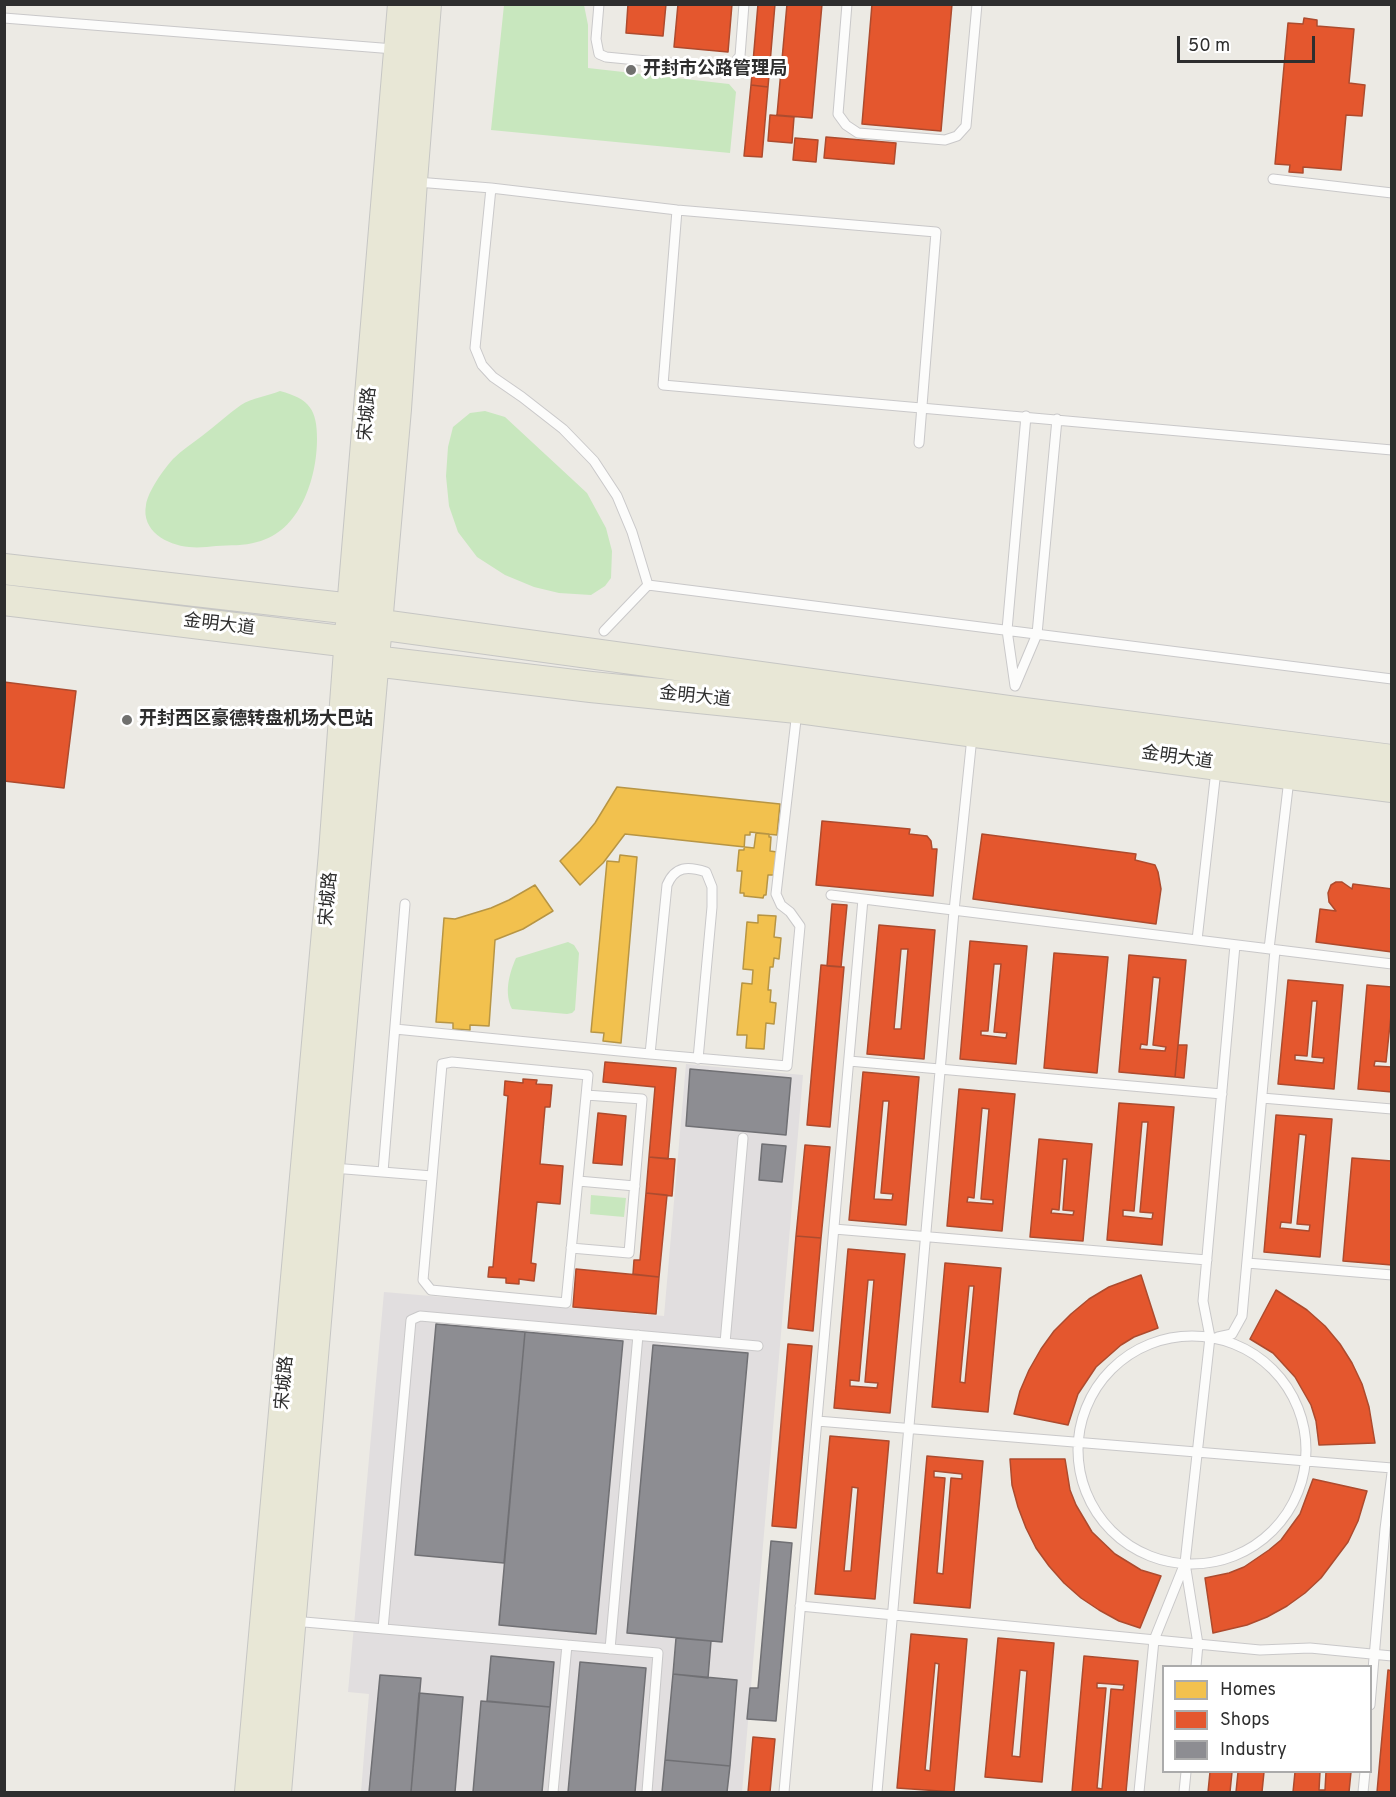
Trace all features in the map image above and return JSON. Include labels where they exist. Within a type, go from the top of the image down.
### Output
[{"type":"main road","name":"宋城路","points":[[276,1792],[374,661],[364,617],[403,4]]},
{"type":"main road","name":"宋城路","points":[[250,1792],[334,853],[350,642],[364,617],[396,409],[426,4]]},
{"type":"main road","name":"金明大道","points":[[4,569],[364,617],[1012,698],[1392,760]]},
{"type":"main road","name":"金明大道","points":[[4,600],[350,642]]},
{"type":"main road","points":[[350,642],[374,661]]},
{"type":"main road","name":"金明大道","points":[[374,661],[591,687],[798,708],[1392,787]]},
{"type":"lane","points":[[599,4],[596,39],[599,54],[606,57],[729,69],[740,56],[744,4]]},
{"type":"lane","points":[[847,4],[838,114],[846,125],[858,133],[945,140],[957,136],[966,126],[977,4]]},
{"type":"lane","points":[[4,18],[400,50]]},
{"type":"lane","points":[[1273,179],[1392,193]]},
{"type":"lane","points":[[412,181],[677,210],[936,232],[919,443]]},
{"type":"lane","points":[[491,188],[475,348],[482,365],[494,377],[563,429],[594,461],[617,496],[632,532],[648,585]]},
{"type":"lane","points":[[677,210],[663,384],[1392,450]]},
{"type":"lane","points":[[1012,698],[1007,630],[1026,416]]},
{"type":"lane","points":[[1012,698],[1037,634],[1057,419]]},
{"type":"lane","points":[[648,585],[1392,679]]},
{"type":"lane","points":[[604,631],[648,585]]},
{"type":"lane","points":[[395,1029],[787,1066],[800,926],[790,912],[780,905],[776,894],[798,708]]},
{"type":"lane","points":[[878,1792],[954,910],[972,730]]},
{"type":"lane","points":[[1197,940],[1217,765]]},
{"type":"lane","points":[[1210,1337],[1237,1345],[1253,1353],[1281,1378],[1291,1393],[1299,1410],[1306,1446],[1301,1483],[1285,1515],[1261,1540],[1247,1550],[1214,1562],[1185,1563],[1162,1560],[1131,1546],[1105,1523],[1095,1509],[1081,1476],[1078,1442],[1086,1407],[1104,1377],[1131,1353],[1148,1344],[1165,1339],[1232,1334],[1242,1316],[1289,774]]},
{"type":"lane","points":[[650,1054],[667,885],[675,872],[686,868],[698,869],[706,872],[712,887],[712,907],[698,1059]]},
{"type":"lane","points":[[831,896],[1392,964]]},
{"type":"lane","points":[[785,1792],[863,899]]},
{"type":"lane","points":[[383,1172],[405,904]]},
{"type":"lane","points":[[1139,1792],[1154,1640],[1185,1563],[1198,1452],[1210,1337],[1203,1301],[1235,945]]},
{"type":"lane","points":[[849,1061],[1222,1094]]},
{"type":"lane","points":[[452,1062],[588,1075],[566,1303],[431,1290],[423,1280],[432,1176],[442,1064],[452,1062]]},
{"type":"lane","points":[[571,1248],[629,1252],[642,1100],[586,1095]]},
{"type":"lane","points":[[1262,1098],[1392,1109]]},
{"type":"lane","points":[[725,1343],[743,1138]]},
{"type":"lane","points":[[329,1168],[432,1176]]},
{"type":"lane","points":[[578,1181],[635,1186]]},
{"type":"lane","points":[[834,1229],[1207,1260]]},
{"type":"lane","points":[[1247,1263],[1392,1275]]},
{"type":"lane","points":[[383,1629],[411,1320],[420,1316],[758,1346]]},
{"type":"lane","points":[[610,1649],[638,1335]]},
{"type":"lane","points":[[817,1421],[1392,1467]]},
{"type":"lane","points":[[1372,1692],[1385,1529],[1392,1473]]},
{"type":"lane","points":[[1185,1563],[1198,1644],[1196,1665]]},
{"type":"lane","points":[[800,1606],[1260,1650],[1310,1648],[1392,1656]]},
{"type":"lane","points":[[291,1621],[658,1653],[646,1792]]},
{"type":"lane","points":[[553,1792],[567,1646]]},
{"type":"lane","points":[[1184,1792],[1186,1773]]},
{"type":"lane","points":[[1363,1792],[1365,1773]]},
{"type":"shaded area","points":[[686,1064],[803,1075],[742,1792],[361,1792],[369,1694],[348,1692],[384,1292],[664,1316]]},
{"type":"green space","points":[[504,5],[584,5],[588,25],[588,68],[729,84],[736,92],[730,153],[491,130]]},
{"type":"green space","points":[[280,391],[298,398],[310,407],[317,429],[314,470],[309,486],[295,515],[285,527],[257,542],[202,547],[181,546],[157,535],[148,522],[147,499],[169,463],[241,405]]},
{"type":"green space","points":[[485,411],[505,417],[587,493],[606,528],[612,551],[611,578],[605,586],[591,595],[559,593],[534,587],[505,575],[477,557],[458,532],[449,506],[446,476],[448,447],[453,427],[470,413]]},
{"type":"green space","points":[[568,942],[574,945],[579,953],[575,1010],[567,1014],[512,1009],[508,997],[508,984],[516,958]]},
{"type":"green space","points":[[591,1195],[626,1198],[624,1217],[590,1214]]},
{"type":"building: Homes","points":[[617,787],[780,804],[777,835],[756,833],[754,848],[625,834],[603,863],[580,885],[560,861],[595,823]]},
{"type":"building: Homes","points":[[750,832],[769,834],[771,837],[770,851],[777,852],[774,875],[768,875],[766,895],[763,898],[744,896],[744,893],[740,893],[742,871],[737,871],[739,850],[744,850],[745,835],[750,835]]},
{"type":"building: Homes","points":[[620,855],[637,857],[621,1043],[603,1041],[604,1033],[591,1032],[607,861],[619,862]]},
{"type":"building: Homes","points":[[535,885],[553,911],[523,929],[495,940],[489,1026],[470,1025],[470,1030],[453,1029],[453,1023],[436,1022],[444,918],[455,919],[491,908]]},
{"type":"building: Homes","points":[[758,915],[776,916],[774,937],[781,938],[779,959],[774,958],[773,967],[770,967],[768,990],[771,990],[770,1002],[776,1003],[774,1024],[766,1023],[764,1049],[746,1048],[747,1035],[737,1035],[742,983],[752,984],[753,970],[743,969],[747,922],[758,923]]},
{"type":"building: Shops","points":[[628,4],[666,4],[663,36],[626,33]]},
{"type":"building: Shops","points":[[678,4],[732,4],[728,52],[674,47]]},
{"type":"building: Shops","points":[[758,4],[775,4],[768,87],[751,85]]},
{"type":"building: Shops","points":[[787,4],[822,4],[812,118],[777,115]]},
{"type":"building: Shops","points":[[872,4],[952,4],[941,131],[862,124]]},
{"type":"building: Shops","points":[[1304,18],[1317,20],[1317,26],[1354,29],[1349,83],[1365,85],[1362,116],[1346,115],[1341,170],[1303,167],[1303,173],[1289,172],[1290,165],[1275,164],[1288,23],[1303,24]]},
{"type":"building: Shops","points":[[751,85],[768,87],[762,157],[744,156]]},
{"type":"building: Shops","points":[[770,115],[794,117],[792,143],[768,141]]},
{"type":"building: Shops","points":[[826,137],[896,143],[894,164],[824,158]]},
{"type":"building: Shops","points":[[795,138],[818,140],[816,162],[793,160]]},
{"type":"building: Shops","points":[[4,682],[76,691],[64,788],[4,781]]},
{"type":"building: Shops","points":[[822,821],[910,829],[909,834],[927,836],[931,841],[932,849],[937,849],[933,896],[816,885]]},
{"type":"building: Shops","points":[[982,834],[1136,854],[1135,860],[1155,865],[1158,872],[1161,889],[1156,924],[973,899]]},
{"type":"building: Shops","points":[[1342,882],[1352,889],[1353,884],[1392,889],[1392,952],[1316,942],[1320,909],[1336,911],[1329,902],[1328,893],[1331,885]]},
{"type":"building: Shops","points":[[832,904],[847,905],[841,967],[827,966]]},
{"type":"building: Shops","points":[[879,925],[935,930],[924,1059],[867,1054]],"holes":[[[901,949],[908,949],[901,1029],[894,1029]]]},
{"type":"building: Shops","points":[[970,941],[1027,946],[1016,1064],[960,1059]],"holes":[[[994,964],[1001,964],[994,1032],[1007,1033],[1006,1038],[981,1035],[981,1031],[988,1031]]]},
{"type":"building: Shops","points":[[1054,953],[1108,957],[1097,1073],[1044,1068]]},
{"type":"building: Shops","points":[[1129,955],[1186,960],[1175,1077],[1119,1072]],"holes":[[[1153,977],[1160,978],[1153,1045],[1166,1047],[1165,1051],[1140,1049],[1141,1044],[1147,1045]]]},
{"type":"building: Shops","points":[[821,965],[844,967],[830,1127],[807,1125]]},
{"type":"building: Shops","points":[[1288,980],[1343,985],[1334,1089],[1278,1084]],"holes":[[[1312,1001],[1317,1001],[1312,1057],[1324,1058],[1323,1063],[1295,1060],[1295,1055],[1307,1056]]]},
{"type":"building: Shops","points":[[1367,985],[1392,987],[1386,1062],[1375,1061],[1374,1066],[1392,1067],[1392,1092],[1358,1089]]},
{"type":"building: Shops","points":[[1178,1045],[1187,1045],[1184,1078],[1175,1077]]},
{"type":"building: Shops","points":[[605,1062],[676,1068],[668,1159],[649,1157],[655,1087],[603,1082]]},
{"type":"building: Shops","points":[[863,1072],[919,1077],[906,1225],[849,1220]],"holes":[[[883,1101],[889,1101],[881,1193],[893,1194],[892,1200],[874,1199]]]},
{"type":"building: Shops","points":[[523,1079],[537,1080],[536,1084],[552,1085],[550,1107],[545,1107],[540,1164],[563,1166],[560,1204],[537,1202],[531,1263],[536,1264],[534,1281],[519,1279],[519,1284],[506,1283],[506,1278],[488,1277],[489,1267],[493,1267],[508,1096],[504,1095],[505,1081],[523,1083]]},
{"type":"building: Shops","points":[[959,1089],[1015,1094],[1002,1231],[947,1226]],"holes":[[[982,1108],[989,1109],[981,1199],[993,1200],[993,1204],[967,1202],[968,1197],[974,1198]]]},
{"type":"building: Shops","points":[[1119,1103],[1174,1107],[1162,1245],[1107,1240]],"holes":[[[1142,1122],[1148,1122],[1140,1212],[1153,1213],[1152,1219],[1123,1216],[1123,1210],[1134,1211]]]},
{"type":"building: Shops","points":[[598,1113],[626,1116],[622,1165],[593,1163]]},
{"type":"building: Shops","points":[[1276,1115],[1332,1119],[1320,1257],[1264,1252]],"holes":[[[1299,1134],[1306,1135],[1297,1224],[1310,1225],[1309,1231],[1280,1228],[1281,1222],[1291,1223]]]},
{"type":"building: Shops","points":[[1039,1139],[1092,1144],[1083,1241],[1030,1237]],"holes":[[[1063,1159],[1067,1159],[1063,1210],[1074,1211],[1073,1215],[1051,1213],[1052,1209],[1059,1210]]]},
{"type":"building: Shops","points":[[805,1145],[830,1147],[821,1238],[796,1236]]},
{"type":"building: Shops","points":[[649,1157],[675,1159],[672,1196],[646,1193]]},
{"type":"building: Shops","points":[[1352,1158],[1392,1161],[1392,1265],[1343,1261]]},
{"type":"building: Shops","points":[[646,1193],[667,1195],[659,1277],[633,1274],[634,1260],[640,1260]]},
{"type":"building: Shops","points":[[796,1236],[821,1238],[813,1331],[788,1328]]},
{"type":"building: Shops","points":[[848,1249],[905,1254],[890,1413],[834,1408]],"holes":[[[868,1280],[874,1280],[865,1382],[878,1383],[877,1388],[850,1386],[850,1380],[859,1381]]]},
{"type":"building: Shops","points":[[945,1263],[1001,1268],[988,1412],[932,1407]],"holes":[[[969,1286],[974,1286],[965,1383],[960,1382]]]},
{"type":"building: Shops","points":[[576,1269],[659,1277],[656,1314],[573,1307]]},
{"type":"building: Shops","points":[[1141,1275],[1158,1328],[1134,1337],[1121,1345],[1096,1367],[1078,1394],[1068,1425],[1014,1414],[1029,1370],[1054,1331],[1089,1299],[1109,1287]]},
{"type":"building: Shops","points":[[1276,1290],[1307,1310],[1340,1344],[1362,1384],[1369,1407],[1375,1443],[1319,1445],[1311,1405],[1295,1377],[1273,1353],[1250,1339]]},
{"type":"building: Shops","points":[[788,1344],[812,1346],[796,1528],[772,1526]]},
{"type":"building: Shops","points":[[830,1436],[889,1441],[875,1599],[815,1594]],"holes":[[[852,1487],[858,1488],[851,1571],[844,1571]]]},
{"type":"building: Shops","points":[[927,1456],[983,1461],[970,1608],[914,1603]],"holes":[[[934,1471],[962,1474],[962,1479],[951,1478],[943,1574],[937,1573],[945,1478],[934,1477]]]},
{"type":"building: Shops","points":[[1010,1459],[1065,1459],[1070,1490],[1092,1532],[1115,1554],[1141,1570],[1161,1576],[1140,1628],[1119,1621],[1081,1598],[1049,1566],[1036,1548],[1018,1507],[1012,1485]]},
{"type":"building: Shops","points":[[1313,1479],[1367,1491],[1358,1521],[1348,1542],[1321,1578],[1287,1606],[1247,1625],[1213,1633],[1205,1578],[1244,1567],[1281,1540],[1300,1514]]},
{"type":"building: Shops","points":[[911,1634],[967,1639],[954,1792],[897,1788]],"holes":[[[935,1663],[939,1664],[930,1771],[925,1770]]]},
{"type":"building: Shops","points":[[998,1638],[1054,1643],[1042,1782],[985,1777]],"holes":[[[1020,1670],[1027,1671],[1020,1757],[1012,1756]]]},
{"type":"building: Shops","points":[[1084,1656],[1138,1661],[1126,1792],[1072,1792]],"holes":[[[1097,1683],[1124,1685],[1123,1690],[1111,1689],[1102,1789],[1097,1788],[1106,1688],[1097,1688]]]},
{"type":"building: Shops","points":[[1388,1670],[1392,1671],[1392,1792],[1377,1792]]},
{"type":"building: Shops","points":[[753,1737],[775,1739],[770,1792],[748,1792]]},
{"type":"building: Shops","points":[[1210,1773],[1232,1773],[1230,1792],[1208,1792]]},
{"type":"building: Shops","points":[[1238,1773],[1264,1773],[1262,1792],[1236,1792]]},
{"type":"building: Shops","points":[[1295,1773],[1320,1773],[1319,1790],[1325,1790],[1326,1773],[1351,1773],[1349,1792],[1293,1792]]},
{"type":"building: Industry","points":[[690,1069],[791,1078],[786,1135],[686,1126]]},
{"type":"building: Industry","points":[[762,1144],[786,1146],[782,1182],[759,1180]]},
{"type":"building: Industry","points":[[436,1324],[525,1332],[504,1563],[415,1555]]},
{"type":"building: Industry","points":[[525,1332],[623,1341],[596,1634],[499,1625]]},
{"type":"building: Industry","points":[[653,1345],[748,1353],[722,1642],[627,1633]]},
{"type":"building: Industry","points":[[771,1541],[792,1543],[776,1721],[747,1719],[750,1688],[758,1688]]},
{"type":"building: Industry","points":[[676,1638],[711,1641],[708,1678],[673,1674]]},
{"type":"building: Industry","points":[[491,1656],[554,1662],[550,1707],[487,1701]]},
{"type":"building: Industry","points":[[580,1662],[646,1668],[635,1792],[568,1792]]},
{"type":"building: Industry","points":[[673,1674],[737,1680],[730,1766],[665,1760]]},
{"type":"building: Industry","points":[[380,1675],[421,1678],[411,1792],[369,1792]]},
{"type":"building: Industry","points":[[419,1693],[463,1697],[455,1792],[411,1792]]},
{"type":"building: Industry","points":[[481,1701],[550,1707],[542,1792],[473,1792]]},
{"type":"building: Industry","points":[[665,1760],[730,1766],[727,1792],[662,1792]]},
{"type":"place","name":"开封市公路管理局","points":[[631,70]]},
{"type":"place","name":"开封西区豪德转盘机场大巴站","points":[[127,720]]}]
